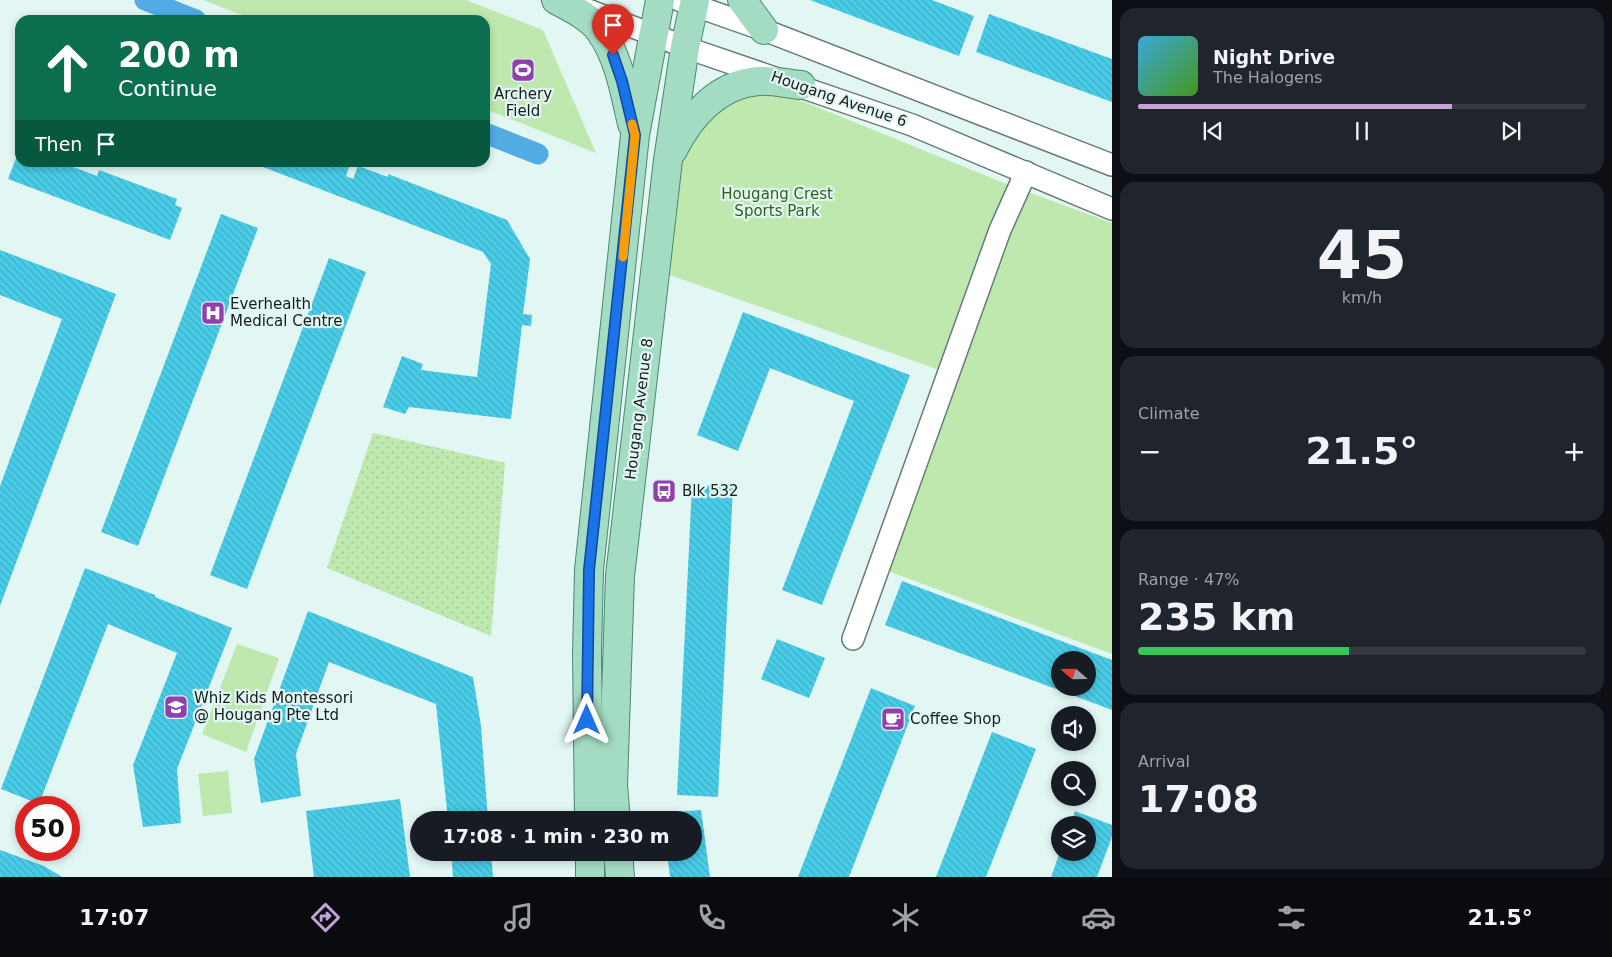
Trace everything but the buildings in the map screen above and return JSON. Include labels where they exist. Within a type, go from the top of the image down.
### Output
[{"type":"main road","points":[[556,0],[577,11],[600,31],[613,55],[622,81],[635,135]]},
{"type":"main road","points":[[589,811],[587,653],[589,570],[635,135],[660,0]]},
{"type":"main road","points":[[742,0],[764,30]]},
{"type":"main road","name":"Hougang Avenue 8","points":[[615,811],[614,785],[620,576],[668,160],[689,2]]},
{"type":"main road","points":[[668,160],[691,121],[710,101],[726,90],[762,81],[801,85]]},
{"type":"main road","points":[[590,861],[590,877]]},
{"type":"main road","points":[[619,861],[620,877]]},
{"type":"street","name":"Hougang Avenue 6","points":[[561,0],[684,47],[801,85],[912,125],[1112,209]]},
{"type":"street","points":[[689,2],[1112,164]]},
{"type":"street","points":[[853,640],[1000,230],[1026,172]]},
{"type":"green space","name":"Archery Field","points":[[203,0],[466,0],[543,30],[596,153],[490,111],[490,15],[242,15]]},
{"type":"green space","name":"Hougang Crest Sports Park","points":[[775,90],[1009,185],[1112,223],[1112,654],[877,567],[948,373],[667,274],[674,198],[684,147],[724,102]]},
{"type":"green space","points":[[373,433],[505,463],[491,636],[327,568]]},
{"type":"green space","points":[[237,644],[279,658],[246,752],[202,734]]},
{"type":"green space","points":[[228,771],[232,813],[203,816],[198,774]]},
{"type":"waterway","points":[[145,0],[183,15]]},
{"type":"waterway","points":[[490,135],[538,154]]},
{"type":"slow traffic","points":[[623,257],[635,135],[632,124]]},
{"type":"place","name":"Archery Field","points":[[523,70]]},
{"type":"place","name":"Everhealth Medical Centre","points":[[213,313]]},
{"type":"place","name":"Blk 532","points":[[664,491]]},
{"type":"place","name":"Whiz Kids Montessori @ Hougang Pte Ltd","points":[[176,707]]},
{"type":"place","name":"Coffee Shop","points":[[893,719]]},
{"type":"route","points":[[587,720],[589,570],[635,135],[622,81],[613,55]]}]
